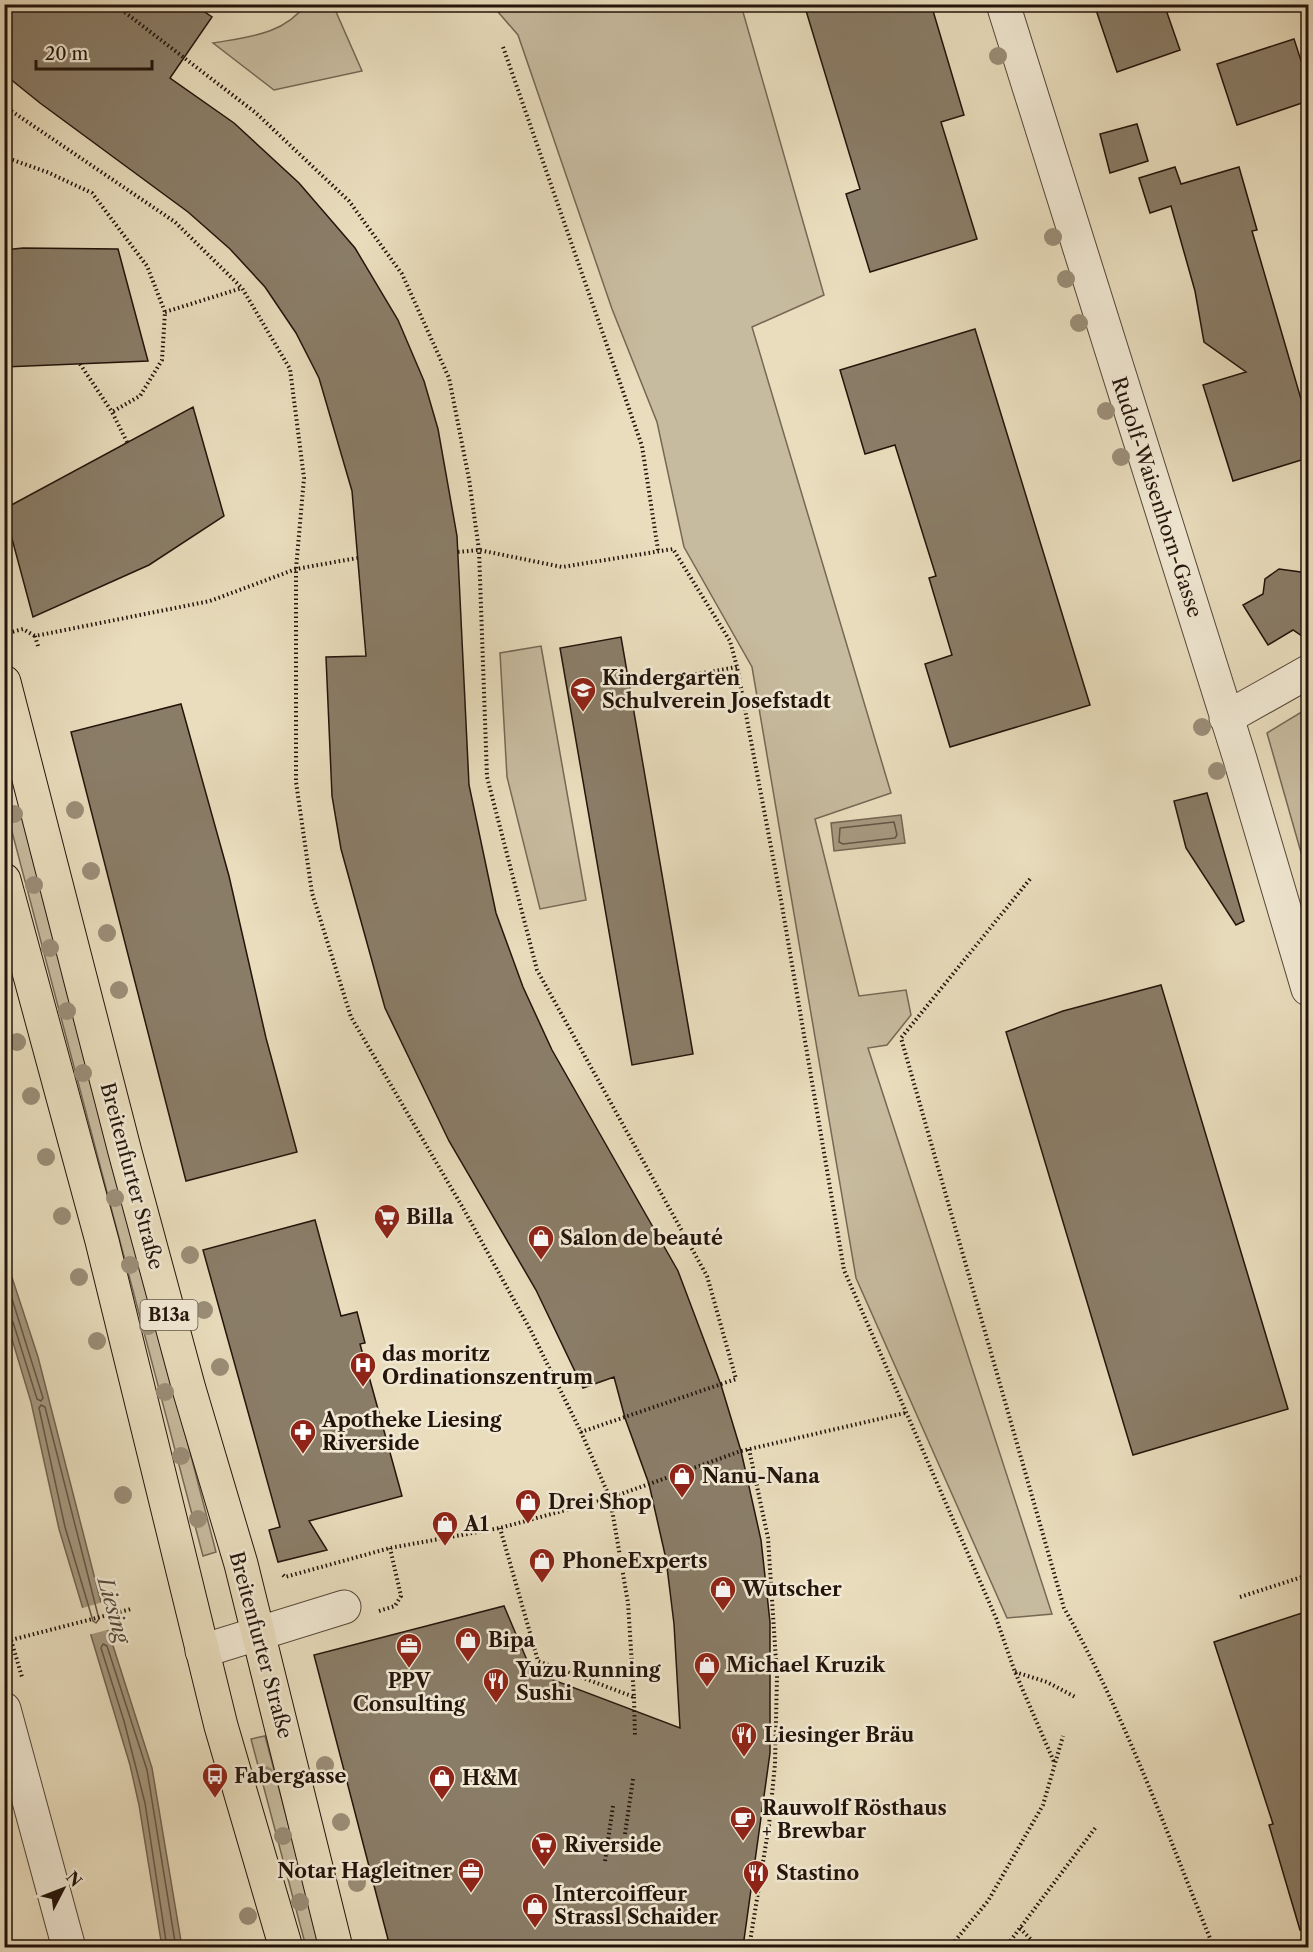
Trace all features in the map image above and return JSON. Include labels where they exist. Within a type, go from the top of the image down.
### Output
[{"type":"main road","name":"Breitenfurter Straße","points":[[6,696],[128,1163],[259,1633],[336,1947]]},
{"type":"main road","name":"B13a","points":[[4,880],[102,1241],[224,1737],[286,1947]]},
{"type":"street","name":"Rudolf-Waisenhorn-Gasse","points":[[1003,4],[1226,718],[1308,989]]},
{"type":"street","points":[[1226,718],[1308,672]]},
{"type":"street","points":[[202,1651],[259,1633],[356,1611]]},
{"type":"street","points":[[4,1709],[69,1947]]},
{"type":"path","points":[[114,4],[256,113],[349,201],[402,274],[449,378],[469,479],[479,550],[487,777],[537,969],[707,1276],[736,1379],[581,1432]]},
{"type":"path","points":[[503,47],[642,446],[658,550]]},
{"type":"path","points":[[4,106],[175,222],[242,288],[290,369],[304,478],[296,569],[296,782],[312,893],[351,1017],[469,1218],[581,1432],[610,1498],[628,1603],[635,1737]]},
{"type":"path","points":[[4,157],[47,172],[92,193],[147,266],[165,312],[162,360],[140,396],[112,412]]},
{"type":"path","points":[[165,312],[242,288]]},
{"type":"path","points":[[80,364],[112,412],[127,442]]},
{"type":"path","points":[[458,552],[479,550],[562,567],[672,549],[730,641],[737,667],[781,900],[844,1270],[996,1618],[1015,1672],[1054,1762]]},
{"type":"path","points":[[4,634],[23,629],[35,636],[210,601],[296,569],[357,558]]},
{"type":"path","points":[[35,636],[38,646]]},
{"type":"path","points":[[629,686],[737,667]]},
{"type":"path","points":[[1030,879],[901,1038],[1064,1608],[1089,1651],[1111,1700],[1214,1947]]},
{"type":"path","points":[[307,1571],[390,1548],[500,1528],[610,1498],[749,1449],[905,1413]]},
{"type":"path","points":[[749,1449],[768,1538],[777,1676],[771,1797],[749,1947]]},
{"type":"path","points":[[500,1528],[538,1661],[634,1697]]},
{"type":"path","points":[[356,1611],[395,1606],[401,1596],[390,1548]]},
{"type":"path","points":[[1240,1597],[1308,1575]]},
{"type":"path","points":[[11,1640],[131,1609]]},
{"type":"path","points":[[4,1610],[11,1640],[4,1659]]},
{"type":"path","points":[[4,1635],[11,1640]]},
{"type":"path","points":[[1015,1672],[1047,1682],[1077,1698]]},
{"type":"path","points":[[771,1677],[777,1676]]},
{"type":"path","points":[[949,1947],[988,1901],[1043,1804],[1063,1736]]},
{"type":"path","points":[[625,1834],[633,1779]]},
{"type":"path","points":[[766,1797],[771,1797]]},
{"type":"path","points":[[605,1861],[613,1806]]},
{"type":"path","points":[[1005,1947],[1096,1827]]},
{"type":"path","points":[[1020,1928],[1040,1947]]},
{"type":"shaded area","points":[[306,4],[333,5],[362,71],[274,90],[213,43],[252,36],[276,28],[297,14]]},
{"type":"shaded area","points":[[492,5],[741,5],[824,295],[752,327],[891,793],[815,819],[859,996],[906,990],[911,1015],[887,1045],[868,1048],[1052,1614],[1007,1618],[856,1278],[752,667],[684,547],[657,422],[612,309],[518,35]]},
{"type":"shaded area","points":[[541,646],[586,900],[540,909],[507,777],[500,653]]},
{"type":"shaded area","points":[[1308,708],[1308,877],[1267,733]]},
{"type":"shaded area","points":[[22,807],[216,1552],[203,1556],[6,809]]},
{"type":"shaded area","points":[[265,1736],[321,1947],[306,1947],[251,1739]]},
{"type":"water","points":[[901,815],[905,843],[834,851],[831,823]]},
{"type":"water","name":"Liesing","points":[[4,1253],[38,1357],[108,1630],[152,1768],[182,1947],[162,1947],[139,1805],[130,1765],[59,1529],[31,1402],[5,1316]]},
{"type":"pier","points":[[103,1602],[111,1629],[88,1635],[79,1609]]},
{"type":"building","points":[[4,4],[193,4],[212,17],[170,78],[234,123],[299,183],[355,248],[398,320],[424,381],[438,429],[457,536],[469,785],[496,913],[523,987],[552,1050],[678,1271],[721,1385],[741,1451],[761,1540],[770,1622],[770,1753],[743,1947],[390,1947],[314,1655],[504,1606],[532,1672],[680,1728],[674,1624],[666,1559],[649,1484],[625,1418],[614,1377],[583,1388],[536,1290],[449,1141],[385,1008],[341,849],[332,796],[326,657],[366,656],[352,491],[319,378],[296,333],[265,287],[230,249],[188,212],[4,74]]},
{"type":"building","points":[[804,4],[931,4],[964,115],[941,122],[977,239],[870,272],[846,194],[860,189]]},
{"type":"building","points":[[1094,4],[1164,4],[1180,50],[1117,72]]},
{"type":"building","points":[[1294,39],[1308,82],[1308,101],[1237,125],[1217,64]]},
{"type":"building","points":[[1137,124],[1148,161],[1110,173],[1100,134]]},
{"type":"building","points":[[1175,167],[1181,184],[1239,167],[1257,230],[1252,231],[1308,423],[1308,458],[1233,481],[1203,385],[1246,372],[1204,342],[1195,291],[1171,206],[1150,213],[1139,178]]},
{"type":"building","points":[[23,248],[118,249],[148,361],[4,367],[4,250]]},
{"type":"building","points":[[975,329],[1090,705],[950,747],[925,664],[952,655],[929,578],[936,576],[895,445],[865,454],[840,370]]},
{"type":"building","points":[[193,407],[224,516],[149,565],[33,617],[4,509]]},
{"type":"building","points":[[1279,569],[1308,573],[1308,640],[1293,630],[1268,645],[1243,605],[1263,594],[1265,579]]},
{"type":"building","points":[[621,637],[693,1054],[632,1065],[560,648]]},
{"type":"building","points":[[181,704],[229,876],[266,1038],[297,1152],[186,1181],[71,732]]},
{"type":"building","points":[[1207,793],[1244,921],[1236,925],[1186,848],[1174,801]]},
{"type":"building","points":[[1161,985],[1288,1409],[1133,1455],[1006,1032],[1063,1011]]},
{"type":"building","points":[[315,1220],[341,1316],[357,1312],[365,1343],[360,1344],[402,1496],[309,1521],[327,1550],[278,1562],[269,1530],[280,1527],[203,1250]]},
{"type":"building","points":[[1308,1611],[1308,1928],[1300,1930],[1269,1825],[1273,1824],[1214,1642]]},
{"type":"place","name":"Kindergarten Schulverein Josefstadt","points":[[583,713]]},
{"type":"place","name":"Billa","points":[[387,1240]]},
{"type":"place","name":"Salon de beauté","points":[[541,1261]]},
{"type":"place","name":"das moritz Ordinationszentrum","points":[[363,1388]]},
{"type":"place","name":"Apotheke Liesing Riverside","points":[[303,1455]]},
{"type":"place","name":"Nanu-Nana","points":[[682,1499]]},
{"type":"place","name":"Drei Shop","points":[[528,1525]]},
{"type":"place","name":"A1","points":[[445,1547]]},
{"type":"place","name":"PhoneExperts","points":[[542,1584]]},
{"type":"place","name":"Wutscher","points":[[723,1612]]},
{"type":"place","name":"Bipa","points":[[468,1663]]},
{"type":"place","name":"PPV Consulting","points":[[409,1669]]},
{"type":"place","name":"Michael Kruzik","points":[[707,1688]]},
{"type":"place","name":"Yuzu Running Sushi","points":[[496,1704]]},
{"type":"place","name":"Liesinger Bräu","points":[[744,1758]]},
{"type":"place","name":"Fabergasse","points":[[215,1799]]},
{"type":"place","name":"H&M","points":[[442,1801]]},
{"type":"place","name":"Rauwolf Rösthaus + Brewbar","points":[[743,1842]]},
{"type":"place","name":"Riverside","points":[[544,1868]]},
{"type":"place","name":"Notar Hagleitner","points":[[471,1894]]},
{"type":"place","name":"Stastino","points":[[756,1896]]},
{"type":"place","name":"Intercoiffeur Strassl Schaider","points":[[535,1929]]}]
